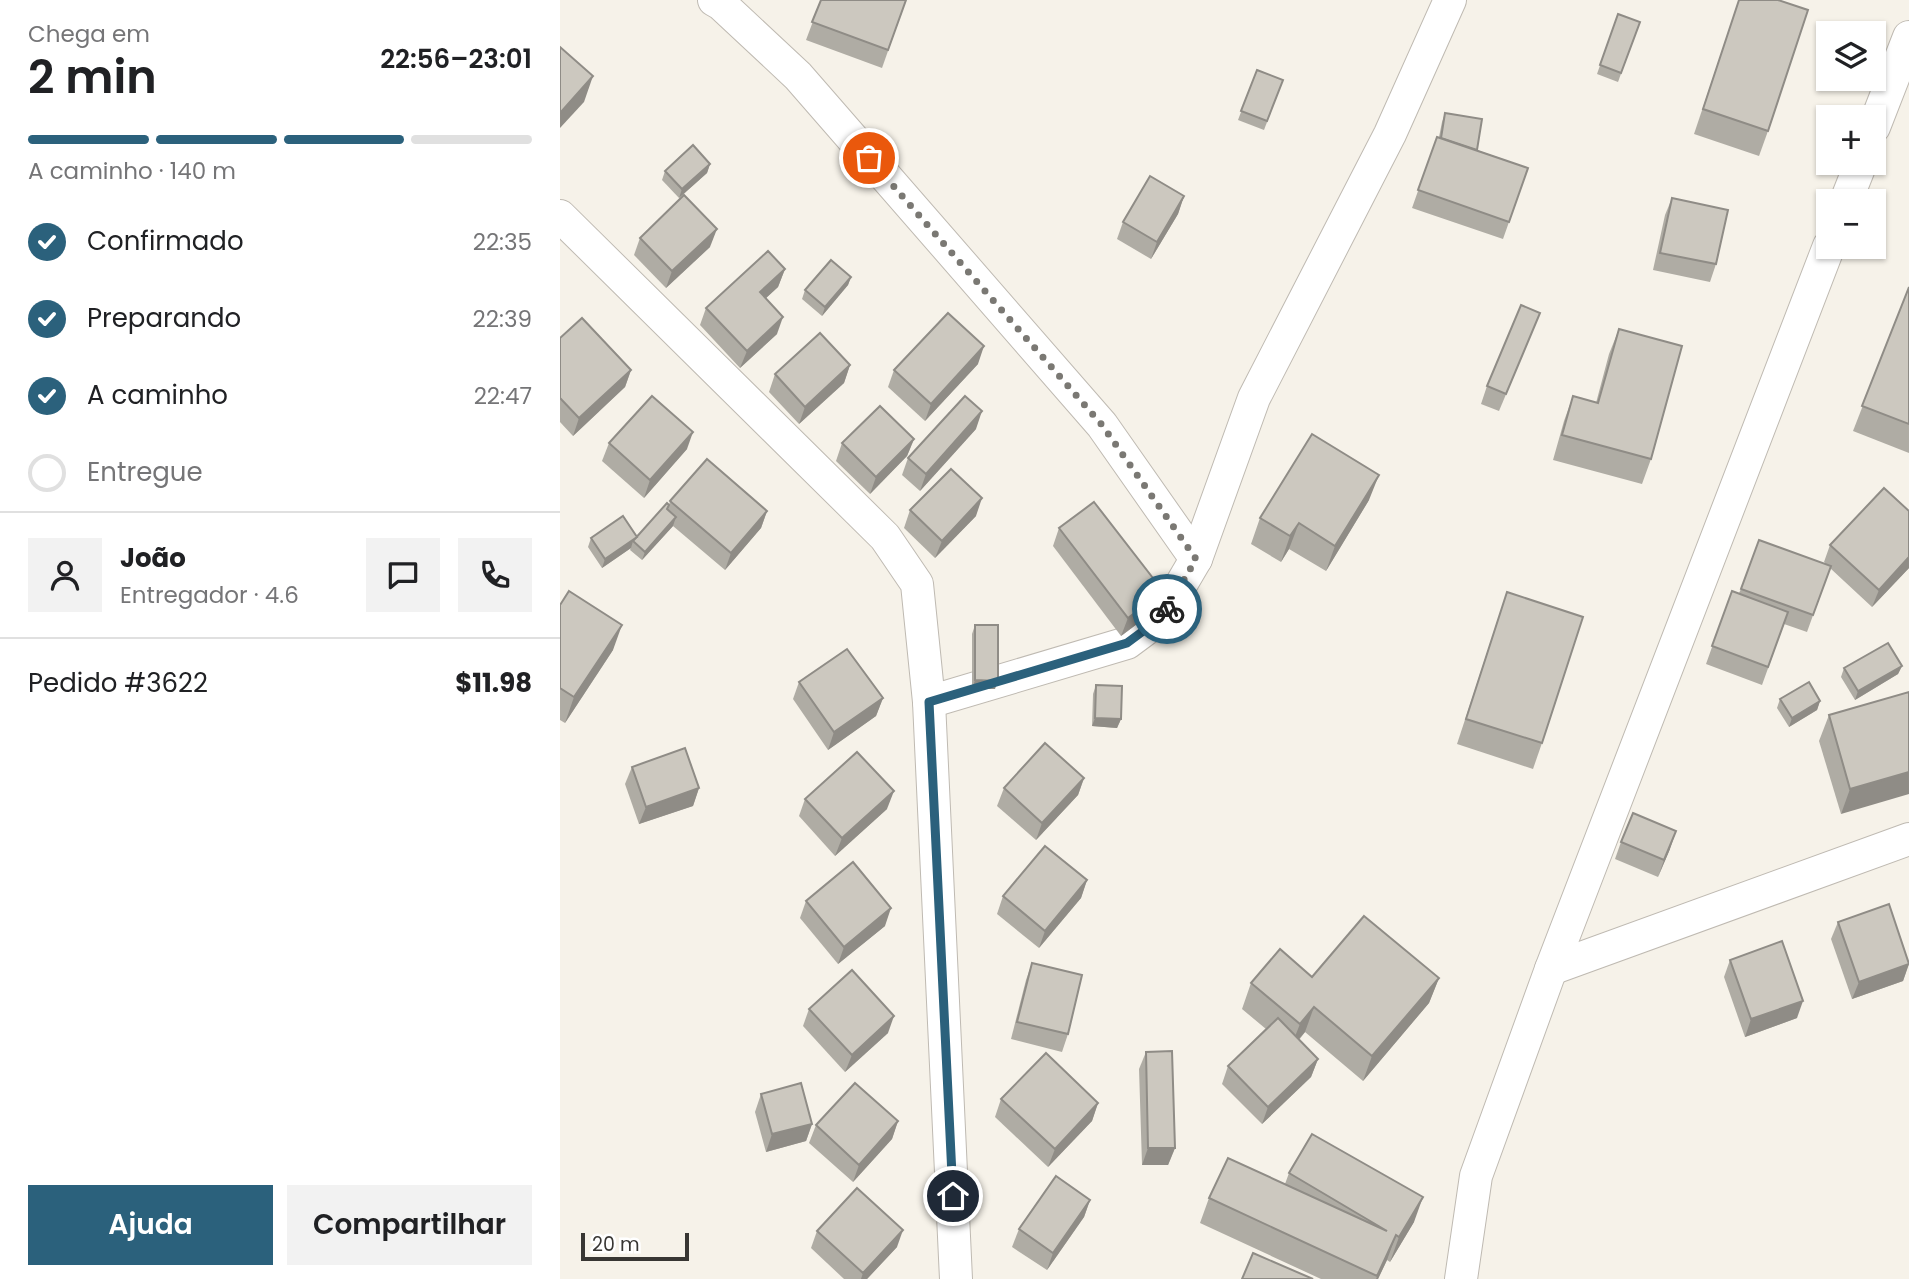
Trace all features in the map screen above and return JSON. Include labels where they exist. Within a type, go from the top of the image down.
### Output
[{"type":"street","points":[[713,0],[721,4],[798,76],[1102,425],[1196,559]]},
{"type":"street","points":[[929,702],[1127,643],[1162,617],[1196,559],[1254,398],[1390,134],[1450,0]]},
{"type":"street","points":[[1883,105],[1909,37]]},
{"type":"street","points":[[560,216],[885,537],[917,584],[929,702],[956,1279]]},
{"type":"street","points":[[1461,1279],[1476,1176],[1551,969],[1824,259]]},
{"type":"street","points":[[1551,969],[1909,839]]},
{"type":"building","points":[[821,0],[906,0],[888,50],[812,22]]},
{"type":"building","points":[[1739,0],[1778,0],[1808,10],[1768,131],[1703,109]]},
{"type":"building","points":[[1618,14],[1640,22],[1621,73],[1600,65]]},
{"type":"building","points":[[560,47],[593,76],[560,113]]},
{"type":"building","points":[[1257,70],[1283,80],[1267,121],[1241,111]]},
{"type":"building","points":[[1445,113],[1482,119],[1477,150],[1441,138]]},
{"type":"building","points":[[1437,137],[1528,168],[1509,222],[1418,190]]},
{"type":"building","points":[[693,145],[710,164],[682,189],[665,171]]},
{"type":"building","points":[[1150,176],[1184,196],[1157,242],[1123,222]]},
{"type":"building","points":[[684,195],[717,229],[672,271],[640,238]]},
{"type":"building","points":[[1672,198],[1728,210],[1716,264],[1660,253]]},
{"type":"building","points":[[768,251],[785,269],[760,292],[783,317],[747,351],[706,308]]},
{"type":"building","points":[[831,260],[851,277],[825,307],[805,290]]},
{"type":"building","points":[[1909,287],[1909,424],[1862,406]]},
{"type":"building","points":[[1521,305],[1540,313],[1506,394],[1487,386]]},
{"type":"building","points":[[948,313],[984,346],[931,404],[894,370]]},
{"type":"building","points":[[582,318],[631,370],[579,418],[560,398],[560,338]]},
{"type":"building","points":[[1619,329],[1682,346],[1651,459],[1562,435],[1573,396],[1598,403]]},
{"type":"building","points":[[820,333],[850,365],[805,407],[775,374]]},
{"type":"building","points":[[652,396],[693,432],[650,480],[609,443]]},
{"type":"building","points":[[965,396],[982,411],[926,474],[908,458]]},
{"type":"building","points":[[880,406],[914,439],[876,477],[842,443]]},
{"type":"building","points":[[1312,434],[1379,475],[1335,546],[1299,523],[1290,536],[1260,518]]},
{"type":"building","points":[[707,459],[767,511],[731,553],[670,501]]},
{"type":"building","points":[[951,469],[982,498],[942,541],[910,510]]},
{"type":"building","points":[[1884,488],[1909,511],[1909,557],[1879,590],[1830,545]]},
{"type":"building","points":[[1094,502],[1163,591],[1128,618],[1059,528]]},
{"type":"building","points":[[667,503],[667,509],[676,517],[645,552],[633,541]]},
{"type":"building","points":[[623,516],[637,537],[605,559],[591,538]]},
{"type":"building","points":[[1759,540],[1831,566],[1813,615],[1741,589]]},
{"type":"building","points":[[569,591],[622,625],[574,697],[560,688],[560,605]]},
{"type":"building","points":[[1732,591],[1788,612],[1768,667],[1712,646]]},
{"type":"building","points":[[1507,592],[1583,617],[1542,743],[1466,719]]},
{"type":"building","points":[[975,625],[998,625],[998,681],[975,680]]},
{"type":"building","points":[[1888,643],[1902,666],[1858,691],[1844,668]]},
{"type":"building","points":[[847,649],[883,698],[834,732],[799,682]]},
{"type":"building","points":[[1809,682],[1820,701],[1792,718],[1780,699]]},
{"type":"building","points":[[1096,685],[1122,686],[1121,719],[1095,718]]},
{"type":"building","points":[[1909,692],[1909,772],[1850,789],[1829,715]]},
{"type":"building","points":[[1045,743],[1084,778],[1042,823],[1004,788]]},
{"type":"building","points":[[685,748],[699,788],[646,807],[632,767]]},
{"type":"building","points":[[857,752],[894,791],[842,838],[805,799]]},
{"type":"building","points":[[1633,813],[1676,831],[1664,860],[1621,842]]},
{"type":"building","points":[[1045,846],[1087,880],[1045,931],[1003,896]]},
{"type":"building","points":[[853,862],[891,908],[844,947],[806,901]]},
{"type":"building","points":[[1889,904],[1909,964],[1859,982],[1838,922]]},
{"type":"building","points":[[1364,916],[1439,978],[1372,1056],[1314,1007],[1300,1024],[1251,983],[1280,949],[1312,977]]},
{"type":"building","points":[[1782,941],[1803,1001],[1751,1019],[1730,960]]},
{"type":"building","points":[[1032,963],[1082,975],[1068,1034],[1017,1022]]},
{"type":"building","points":[[852,970],[894,1016],[852,1055],[809,1009]]},
{"type":"building","points":[[1278,1018],[1318,1059],[1268,1107],[1228,1066]]},
{"type":"building","points":[[1172,1051],[1175,1148],[1148,1148],[1146,1052]]},
{"type":"building","points":[[1046,1053],[1098,1103],[1055,1149],[1001,1099]]},
{"type":"building","points":[[801,1083],[812,1124],[772,1134],[761,1094]]},
{"type":"building","points":[[855,1083],[898,1121],[859,1165],[816,1125]]},
{"type":"building","points":[[1312,1134],[1423,1197],[1399,1237],[1396,1235],[1377,1276],[1209,1198],[1228,1158],[1387,1231],[1289,1173]]},
{"type":"building","points":[[1056,1176],[1090,1200],[1053,1253],[1019,1229]]},
{"type":"building","points":[[857,1188],[903,1230],[863,1273],[817,1231]]},
{"type":"building","points":[[1253,1253],[1313,1279],[1242,1279]]},
{"type":"way so far","points":[[869,158],[1102,425],[1196,559],[1167,609]]},
{"type":"route","points":[[953,1196],[929,702],[1127,643],[1162,617],[1167,609]]}]
